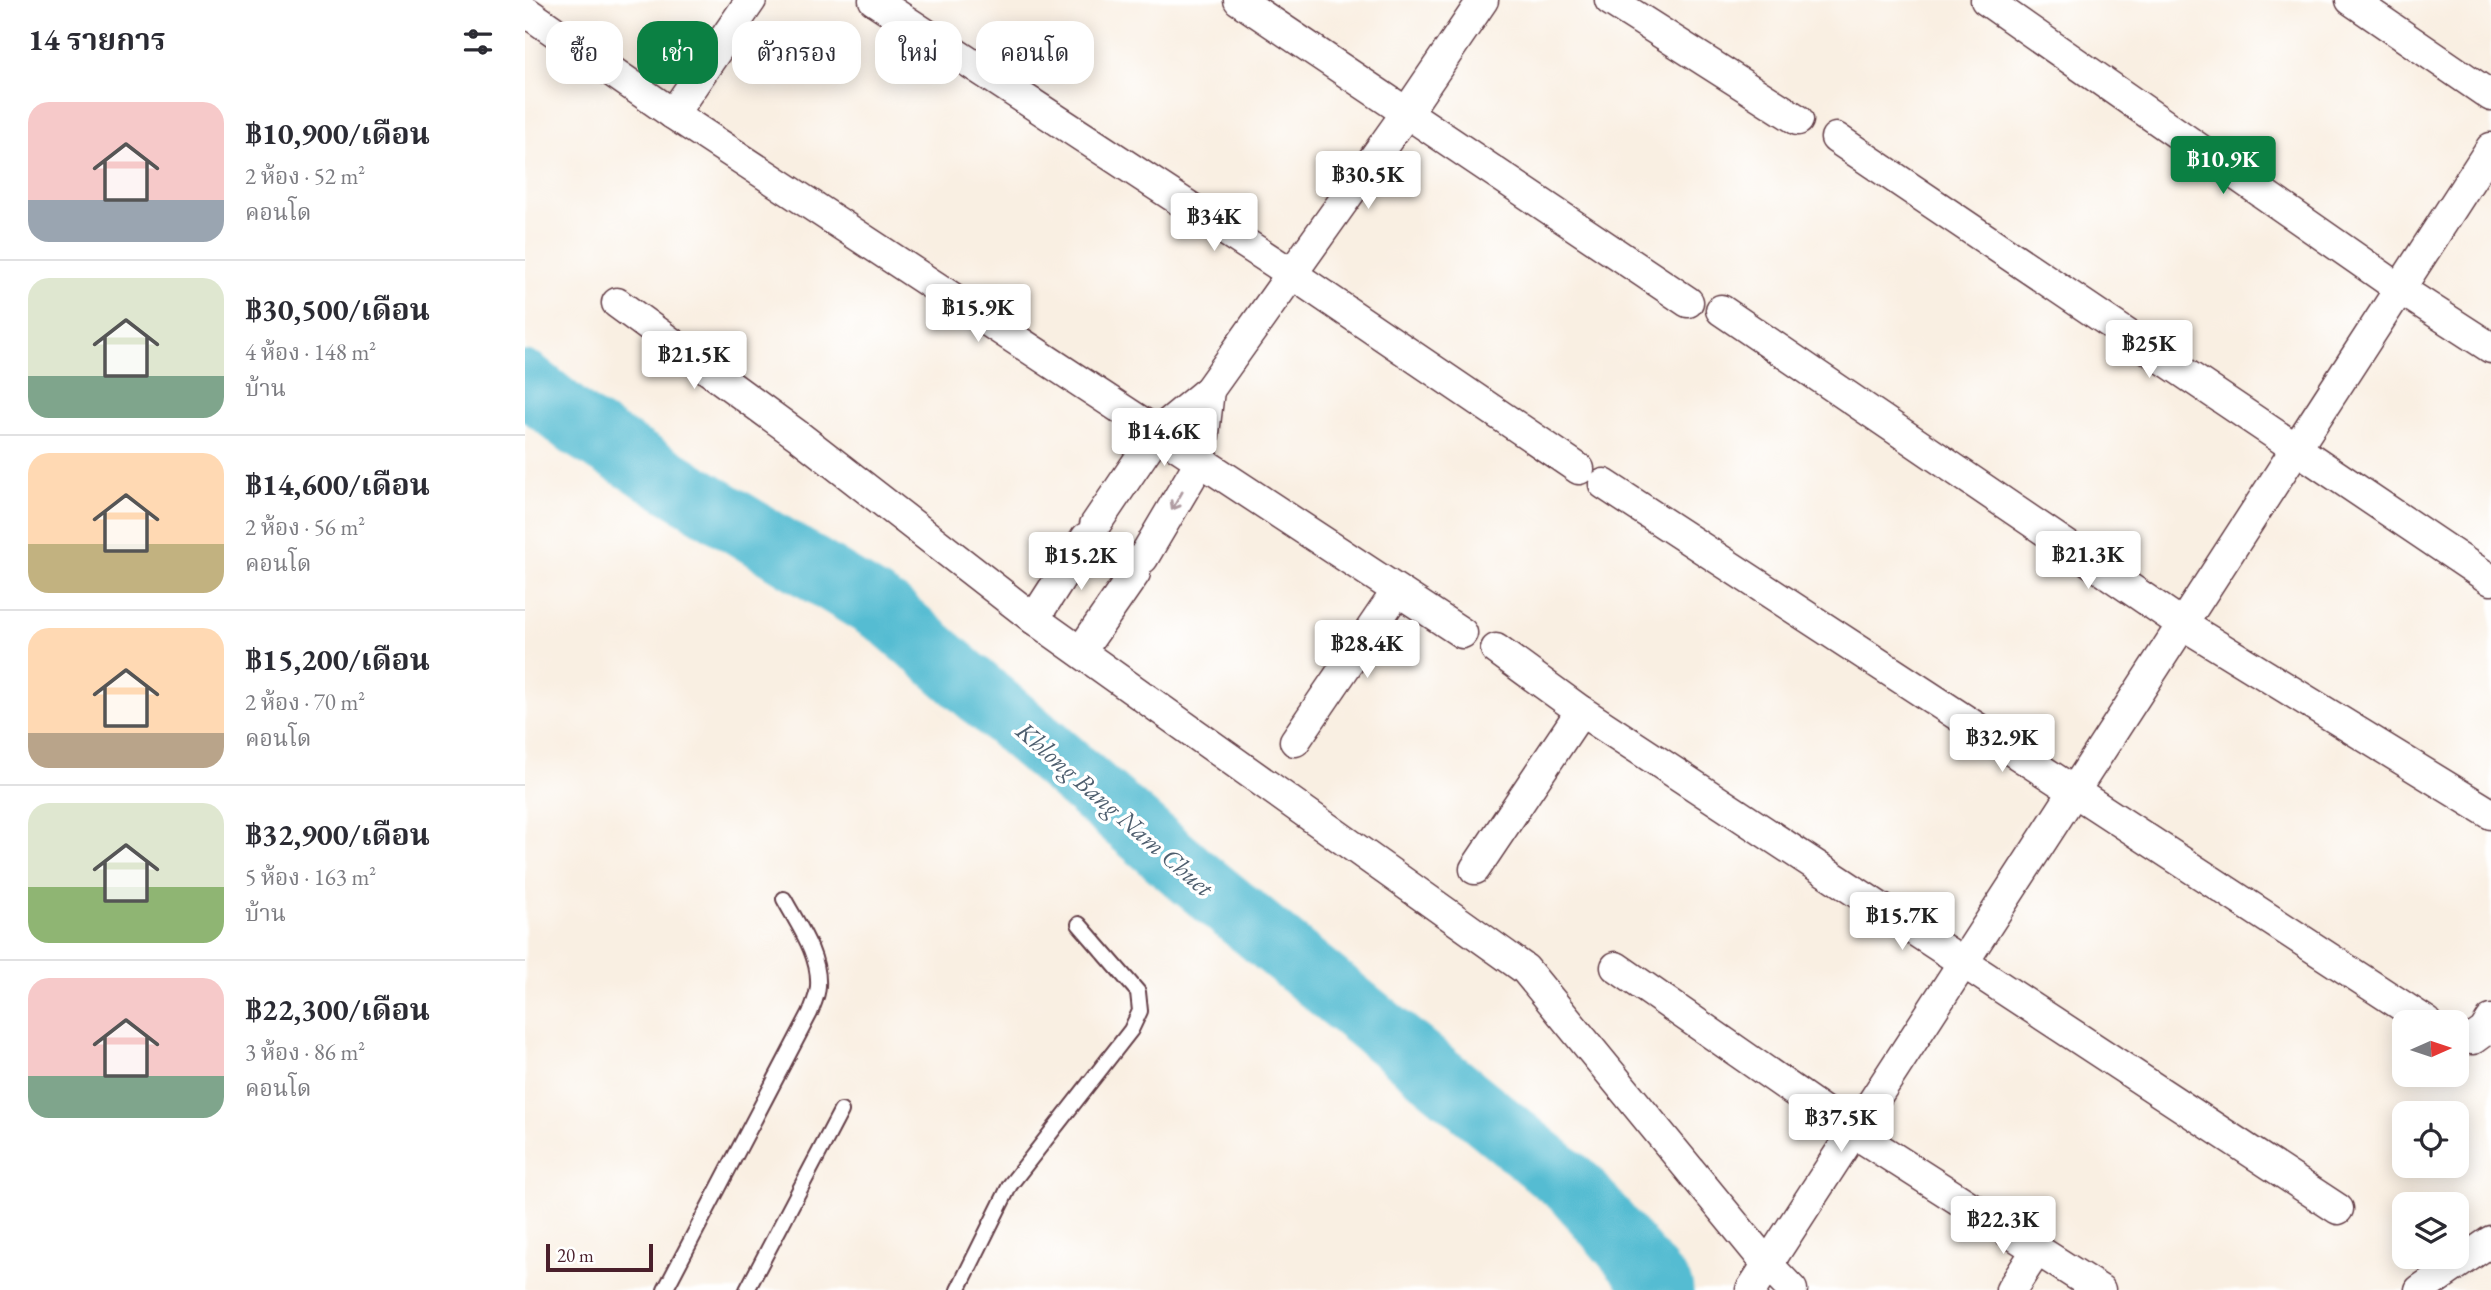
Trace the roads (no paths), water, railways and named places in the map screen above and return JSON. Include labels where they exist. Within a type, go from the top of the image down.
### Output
[{"type":"street","points":[[673,114],[751,0]]},
{"type":"street","points":[[874,0],[1292,274],[1579,469]]},
{"type":"street","points":[[1239,0],[1688,302]]},
{"type":"street","points":[[1034,620],[1090,531],[1158,432],[1209,390],[1407,112],[1483,0]]},
{"type":"street","points":[[1610,0],[1798,120]]},
{"type":"street","points":[[1986,0],[2400,289],[2491,348]]},
{"type":"street","points":[[2351,0],[2491,96]]},
{"type":"street","points":[[525,10],[673,114],[1462,633]]},
{"type":"street","points":[[1836,138],[2491,579]]},
{"type":"street","points":[[1751,1290],[2491,148]]},
{"type":"street","points":[[617,303],[800,437],[1034,620],[1525,969],[1767,1264],[1792,1290]]},
{"type":"street","points":[[1721,310],[2182,624],[2491,814]]},
{"type":"street","points":[[1080,651],[1139,565],[1201,460],[1209,390]]},
{"type":"street","points":[[1604,484],[2409,1010]]},
{"type":"street","points":[[1296,741],[1397,591]]},
{"type":"street","points":[[1496,649],[1581,711],[2338,1209]]},
{"type":"street","points":[[1475,869],[1581,711]]},
{"type":"street","points":[[1616,967],[1853,1132],[2100,1290]]},
{"type":"street","points":[[2469,1039],[2484,1031],[2491,1020]]},
{"type":"street","points":[[2420,1290],[2491,1241]]},
{"type":"street","points":[[2011,1290],[2037,1250]]},
{"type":"lane","points":[[665,1290],[810,1013],[818,989],[817,968],[808,944],[784,899]]},
{"type":"lane","points":[[958,1290],[1010,1185],[1131,1030],[1140,1011],[1138,992],[1079,924]]},
{"type":"lane","points":[[747,1290],[841,1111]]},
{"type":"waterway","name":"Khlong Bang Nam Chuet","points":[[525,382],[579,426],[889,615],[1192,876],[1576,1189],[1662,1290]]}]
